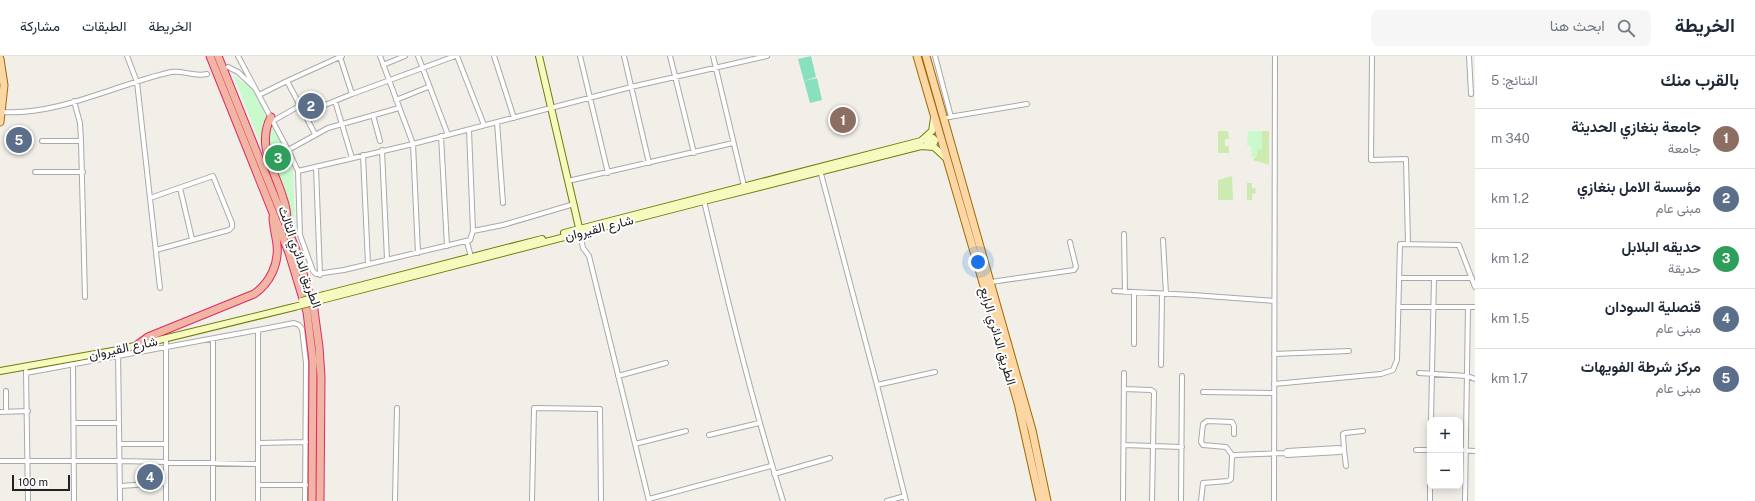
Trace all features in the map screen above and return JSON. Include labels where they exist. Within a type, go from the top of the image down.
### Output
[{"type":"highway","name":"الطريق الدائري الثالث","points":[[210,56],[273,212],[299,281],[311,332],[314,378],[312,501]]},
{"type":"highway","name":"الطريق الدائري الثالث","points":[[218,56],[288,228],[307,284],[318,331],[321,377],[320,501]]},
{"type":"highway","points":[[272,119],[265,132],[266,148],[283,196],[288,228]]},
{"type":"highway","points":[[138,345],[148,337],[254,294],[261,288],[272,274],[277,256],[273,212]]},
{"type":"main road","points":[[539,56],[580,231]]},
{"type":"main road","name":"الطريق الدائري الرابع","points":[[917,56],[1047,501]]},
{"type":"main road","name":"الطريق الدائري الرابع","points":[[926,56],[947,117],[991,282],[1036,465],[1040,501]]},
{"type":"main road","points":[[0,58],[4,85],[0,122]]},
{"type":"main road","points":[[934,117],[932,131],[923,143],[936,148],[948,161]]},
{"type":"main road","name":"شارع القيروان","points":[[0,371],[26,370],[118,353],[138,345],[246,319],[252,319],[324,297],[471,257],[704,201],[820,169],[923,143]]},
{"type":"main road","name":"شارع القيروان","points":[[324,297],[580,231],[744,186],[820,169]]},
{"type":"street","points":[[127,56],[137,82],[160,288]]},
{"type":"street","points":[[238,56],[298,171],[302,243],[313,272],[320,275],[467,242],[472,239],[473,231],[469,130]]},
{"type":"street","points":[[259,95],[341,56],[352,94]]},
{"type":"street","points":[[380,56],[413,144],[418,253]]},
{"type":"street","points":[[383,65],[405,56]]},
{"type":"street","points":[[418,56],[428,87],[448,135]]},
{"type":"street","points":[[303,114],[352,94],[456,56],[484,125]]},
{"type":"street","points":[[494,56],[514,118]]},
{"type":"street","points":[[580,56],[608,173]]},
{"type":"street","points":[[624,56],[649,163]]},
{"type":"street","points":[[670,56],[694,153]]},
{"type":"street","points":[[712,56],[744,186]]},
{"type":"street","points":[[298,171],[469,130],[631,87],[767,56]]},
{"type":"street","points":[[935,56],[947,117],[1027,104]]},
{"type":"street","points":[[1274,501],[1275,56]]},
{"type":"street","points":[[1372,56],[1371,160],[1406,159],[1408,244]]},
{"type":"street","points":[[1469,56],[1471,94]]},
{"type":"street","points":[[228,67],[238,72],[256,88]]},
{"type":"street","points":[[2,112],[29,112],[74,101],[174,72],[195,75],[207,74]]},
{"type":"street","points":[[287,81],[303,114],[315,134]]},
{"type":"street","points":[[396,100],[428,87]]},
{"type":"street","points":[[74,101],[80,123],[83,172],[85,297]]},
{"type":"street","points":[[336,101],[352,158]]},
{"type":"street","points":[[272,119],[299,106]]},
{"type":"street","points":[[288,150],[315,134],[343,123],[399,108]]},
{"type":"street","points":[[373,115],[380,141]]},
{"type":"street","points":[[497,122],[503,203]]},
{"type":"street","points":[[441,136],[447,246]]},
{"type":"street","points":[[42,141],[81,141]]},
{"type":"street","points":[[568,181],[734,143]]},
{"type":"street","points":[[382,150],[387,259]]},
{"type":"street","points":[[363,155],[368,264]]},
{"type":"street","points":[[316,167],[320,275]]},
{"type":"street","points":[[820,169],[906,501]]},
{"type":"street","points":[[35,172],[83,172]]},
{"type":"street","points":[[150,198],[213,176],[232,223],[232,227],[229,230],[156,250]]},
{"type":"street","points":[[180,188],[192,240]]},
{"type":"street","points":[[704,201],[729,308],[759,423],[783,501]]},
{"type":"street","points":[[473,231],[502,225],[574,204]]},
{"type":"street","points":[[580,231],[583,248],[589,256],[649,500],[771,466]]},
{"type":"street","points":[[1124,234],[1125,292]]},
{"type":"street","points":[[1161,365],[1164,294],[1163,240]]},
{"type":"street","points":[[467,242],[471,257]]},
{"type":"street","points":[[991,282],[1075,270],[1076,267],[1070,242]]},
{"type":"street","points":[[1274,384],[1390,372],[1395,366],[1397,360],[1400,244],[1459,245],[1475,287]]},
{"type":"street","points":[[1399,278],[1472,278]]},
{"type":"street","points":[[1431,417],[1434,278]]},
{"type":"street","points":[[1114,291],[1274,301]]},
{"type":"street","points":[[1134,292],[1134,344]]},
{"type":"street","points":[[1398,307],[1475,307]]},
{"type":"street","points":[[1465,501],[1468,307]]},
{"type":"street","points":[[28,501],[28,411],[26,370],[73,365],[118,353],[166,348],[294,324],[299,325],[302,329],[306,363],[305,501]]},
{"type":"street","points":[[258,330],[258,501]]},
{"type":"street","points":[[166,339],[166,501]]},
{"type":"street","points":[[213,339],[213,501]]},
{"type":"street","points":[[1274,354],[1349,351]]},
{"type":"street","points":[[118,353],[120,501]]},
{"type":"street","points":[[618,376],[666,363]]},
{"type":"street","points":[[73,365],[74,501]]},
{"type":"street","points":[[877,385],[935,372]]},
{"type":"street","points":[[1123,501],[1124,373]]},
{"type":"street","points":[[1419,373],[1467,376],[1475,379]]},
{"type":"street","points":[[1181,501],[1182,376]]},
{"type":"street","points":[[1124,389],[1151,390],[1154,392],[1152,501]]},
{"type":"street","points":[[6,391],[6,412]]},
{"type":"street","points":[[1203,392],[1274,393]]},
{"type":"street","points":[[395,501],[397,408]]},
{"type":"street","points":[[532,501],[534,408],[541,408],[600,409],[601,501]]},
{"type":"street","points":[[0,412],[28,411]]},
{"type":"street","points":[[1202,501],[1203,483],[1228,481],[1231,479],[1233,456],[1226,447],[1203,445],[1203,424],[1207,421],[1232,422],[1234,426],[1234,434]]},
{"type":"street","points":[[74,423],[119,423]]},
{"type":"street","points":[[709,435],[759,423]]},
{"type":"street","points":[[634,444],[686,430]]},
{"type":"street","points":[[1346,466],[1343,450],[1343,434],[1363,431]]},
{"type":"street","points":[[258,443],[306,442]]},
{"type":"street","points":[[119,444],[166,444]]},
{"type":"street","points":[[1124,445],[1182,447]]},
{"type":"street","points":[[1233,456],[1285,453],[1287,455],[1303,452],[1340,452],[1343,450]]},
{"type":"street","points":[[1416,450],[1427,450]]},
{"type":"street","points":[[1466,450],[1475,451]]},
{"type":"street","points":[[774,474],[830,458]]},
{"type":"street","points":[[0,462],[119,461],[258,464]]},
{"type":"street","points":[[120,486],[166,483]]},
{"type":"street","points":[[258,485],[306,485]]},
{"type":"street","points":[[1430,489],[1430,501]]},
{"type":"street","points":[[887,501],[905,496]]},
{"type":"green space","points":[[811,56],[816,77],[804,81],[798,59]]},
{"type":"green space","points":[[233,75],[245,84],[251,83],[293,164],[295,229]]},
{"type":"green space","points":[[817,78],[822,100],[810,103],[804,81]]},
{"type":"green space","points":[[1218,131],[1228,131],[1229,139],[1225,139],[1225,146],[1229,146],[1229,153],[1218,153]]},
{"type":"green space","points":[[1248,131],[1262,131],[1262,149],[1257,150],[1257,155],[1254,157],[1251,157],[1251,146],[1247,146]]},
{"type":"green space","points":[[1262,131],[1269,131],[1269,165],[1253,160],[1257,155],[1256,150],[1262,149]]},
{"type":"green space","points":[[1232,176],[1233,200],[1218,200],[1218,180]]},
{"type":"green space","points":[[1247,183],[1252,183],[1252,188],[1255,188],[1256,193],[1252,194],[1252,200],[1247,200]]},
{"type":"place","name":"مؤسسة الامل بنغازي","points":[[311,106]]},
{"type":"place","name":"جامعة بنغازي الحديثة","points":[[843,120]]},
{"type":"place","name":"مركز شرطة الفويهات","points":[[19,140]]},
{"type":"place","name":"حديقه البلابل","points":[[278,158]]},
{"type":"place","name":"قنصلية السودان","points":[[150,477]]}]
